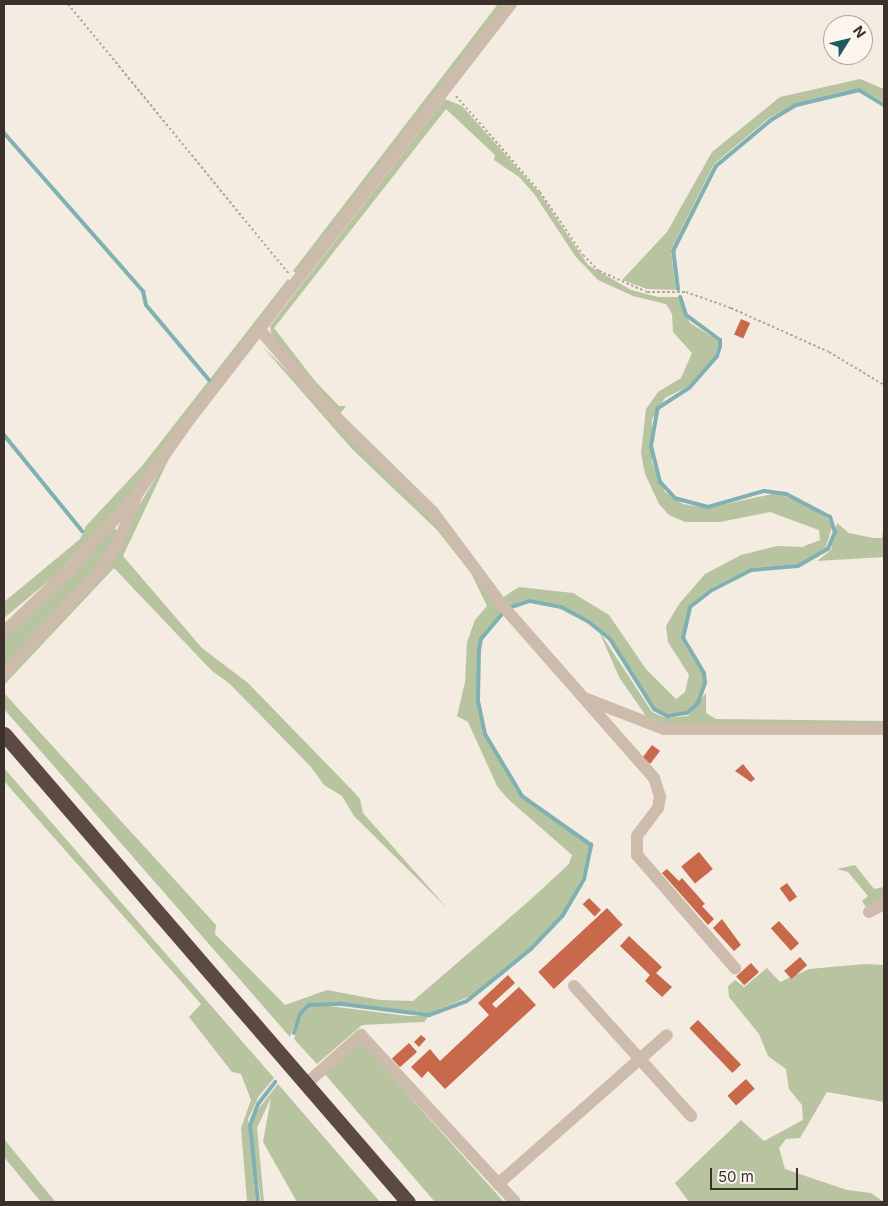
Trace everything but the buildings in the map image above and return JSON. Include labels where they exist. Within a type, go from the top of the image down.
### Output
[{"type":"highway","points":[[4,734],[408,1202]]},
{"type":"street","points":[[4,632],[45,593],[137,494],[189,420],[510,4]]},
{"type":"street","points":[[260,330],[333,414],[434,512],[502,605],[654,778],[660,797],[658,808],[637,836],[637,855],[735,968]]},
{"type":"street","points":[[4,674],[100,570],[121,537],[137,494]]},
{"type":"street","points":[[584,698],[664,729],[884,729]]},
{"type":"street","points":[[869,912],[884,904]]},
{"type":"street","points":[[574,986],[691,1116]]},
{"type":"street","points":[[306,1084],[361,1035],[515,1202]]},
{"type":"street","points":[[498,1184],[668,1036]]},
{"type":"path","points":[[68,4],[296,282]]},
{"type":"path","points":[[447,87],[540,192],[583,256],[599,271],[631,287],[662,294],[696,294],[731,308],[829,352],[884,386]]},
{"type":"green space","points":[[498,4],[504,4],[296,273],[293,271]]},
{"type":"green space","points":[[860,79],[884,89],[884,102],[859,88],[796,103],[769,118],[714,164],[671,250],[676,290],[647,289],[622,280],[667,232],[712,152],[780,97]]},
{"type":"green space","points":[[445,99],[462,106],[538,191],[588,265],[631,290],[658,297],[678,297],[690,323],[719,341],[715,356],[689,386],[665,398],[652,419],[652,462],[665,492],[683,504],[707,508],[777,493],[819,510],[833,524],[824,553],[797,564],[751,568],[711,588],[689,606],[681,639],[702,673],[704,683],[697,702],[686,712],[667,714],[655,708],[611,638],[590,620],[561,606],[530,599],[508,606],[502,598],[519,587],[573,593],[609,615],[646,669],[676,699],[685,692],[689,675],[668,642],[666,626],[679,604],[705,574],[741,555],[777,546],[802,547],[820,540],[819,530],[770,512],[720,522],[685,522],[669,515],[659,504],[645,474],[641,453],[646,409],[658,392],[681,378],[692,353],[673,332],[672,314],[666,304],[633,296],[598,280],[575,256],[535,195],[519,177],[494,160],[495,155],[446,109],[274,328],[315,381],[339,406],[346,406],[339,415],[272,338],[270,326]]},
{"type":"green space","points":[[288,279],[292,284],[135,489],[57,574],[4,618],[4,602],[80,539],[86,526],[142,466]]},
{"type":"green space","points":[[262,346],[415,496],[502,613],[480,638],[477,650],[477,700],[484,735],[521,797],[590,846],[582,878],[562,914],[531,948],[481,992],[429,1013],[342,1003],[308,1004],[299,1013],[290,1037],[4,709],[4,693],[216,925],[215,934],[285,1005],[327,990],[380,1000],[413,1001],[529,901],[569,864],[572,855],[507,798],[497,786],[468,722],[457,716],[465,682],[467,642],[475,620],[487,606],[471,573],[437,530],[352,449]]},
{"type":"green space","points":[[173,450],[123,556],[202,648],[248,683],[350,788],[360,799],[363,813],[447,908],[354,816],[342,796],[324,785],[311,767],[230,684],[212,671],[114,568],[4,685],[4,678],[61,618],[136,510]]},
{"type":"green space","points":[[837,523],[849,533],[873,538],[882,538],[884,526],[884,557],[817,561],[831,550]]},
{"type":"green space","points":[[113,527],[118,531],[100,565],[4,667],[4,636]]},
{"type":"green space","points":[[599,631],[652,712],[666,718],[688,716],[706,693],[706,713],[716,719],[883,721],[884,725],[666,726],[587,697],[588,693],[646,716],[619,677]]},
{"type":"green space","points":[[4,768],[274,1078],[259,1096],[248,1119],[256,1202],[247,1202],[241,1128],[251,1100],[241,1074],[232,1072],[189,1017],[201,1004],[4,781]]},
{"type":"green space","points":[[855,865],[874,889],[884,887],[884,898],[866,907],[862,901],[868,896],[848,872],[837,869]]},
{"type":"green space","points":[[865,964],[883,965],[884,1102],[827,1092],[800,1138],[786,1139],[779,1148],[785,1169],[847,1190],[871,1193],[884,1202],[689,1202],[675,1183],[741,1120],[764,1141],[803,1120],[802,1105],[789,1089],[786,1069],[768,1056],[759,1034],[729,997],[728,986],[735,980],[744,987],[767,968],[780,982],[809,969]]},
{"type":"green space","points":[[321,1005],[408,1016],[429,1016],[424,1022],[362,1025],[317,1064],[294,1039],[302,1015],[310,1007]]},
{"type":"green space","points":[[359,1040],[504,1202],[435,1202],[324,1073]]},
{"type":"green space","points":[[278,1084],[380,1202],[297,1202],[263,1142],[271,1098],[257,1128],[264,1202],[261,1202],[251,1128],[256,1112]]},
{"type":"green space","points":[[4,1139],[56,1202],[41,1202],[4,1157]]},
{"type":"waterway","points":[[678,289],[673,251],[716,166],[771,120],[796,105],[859,90],[884,105]]},
{"type":"waterway","points":[[4,133],[143,291],[146,305],[209,380]]},
{"type":"waterway","points":[[511,607],[530,601],[561,607],[589,622],[610,639],[654,709],[667,716],[687,713],[698,703],[705,683],[704,673],[683,638],[690,607],[712,590],[751,570],[798,566],[828,549],[835,532],[830,517],[786,494],[764,491],[708,507],[675,498],[660,482],[651,446],[658,408],[690,387],[717,356],[720,346],[720,340],[686,315],[680,297]]},
{"type":"waterway","points":[[4,435],[82,531]]},
{"type":"waterway","points":[[294,1033],[300,1014],[309,1005],[342,1004],[429,1015],[467,1001],[531,949],[563,915],[584,879],[591,845],[522,796],[485,734],[478,700],[479,650],[481,639],[503,613]]},
{"type":"waterway","points":[[258,1202],[250,1125],[258,1104],[275,1082]]}]
